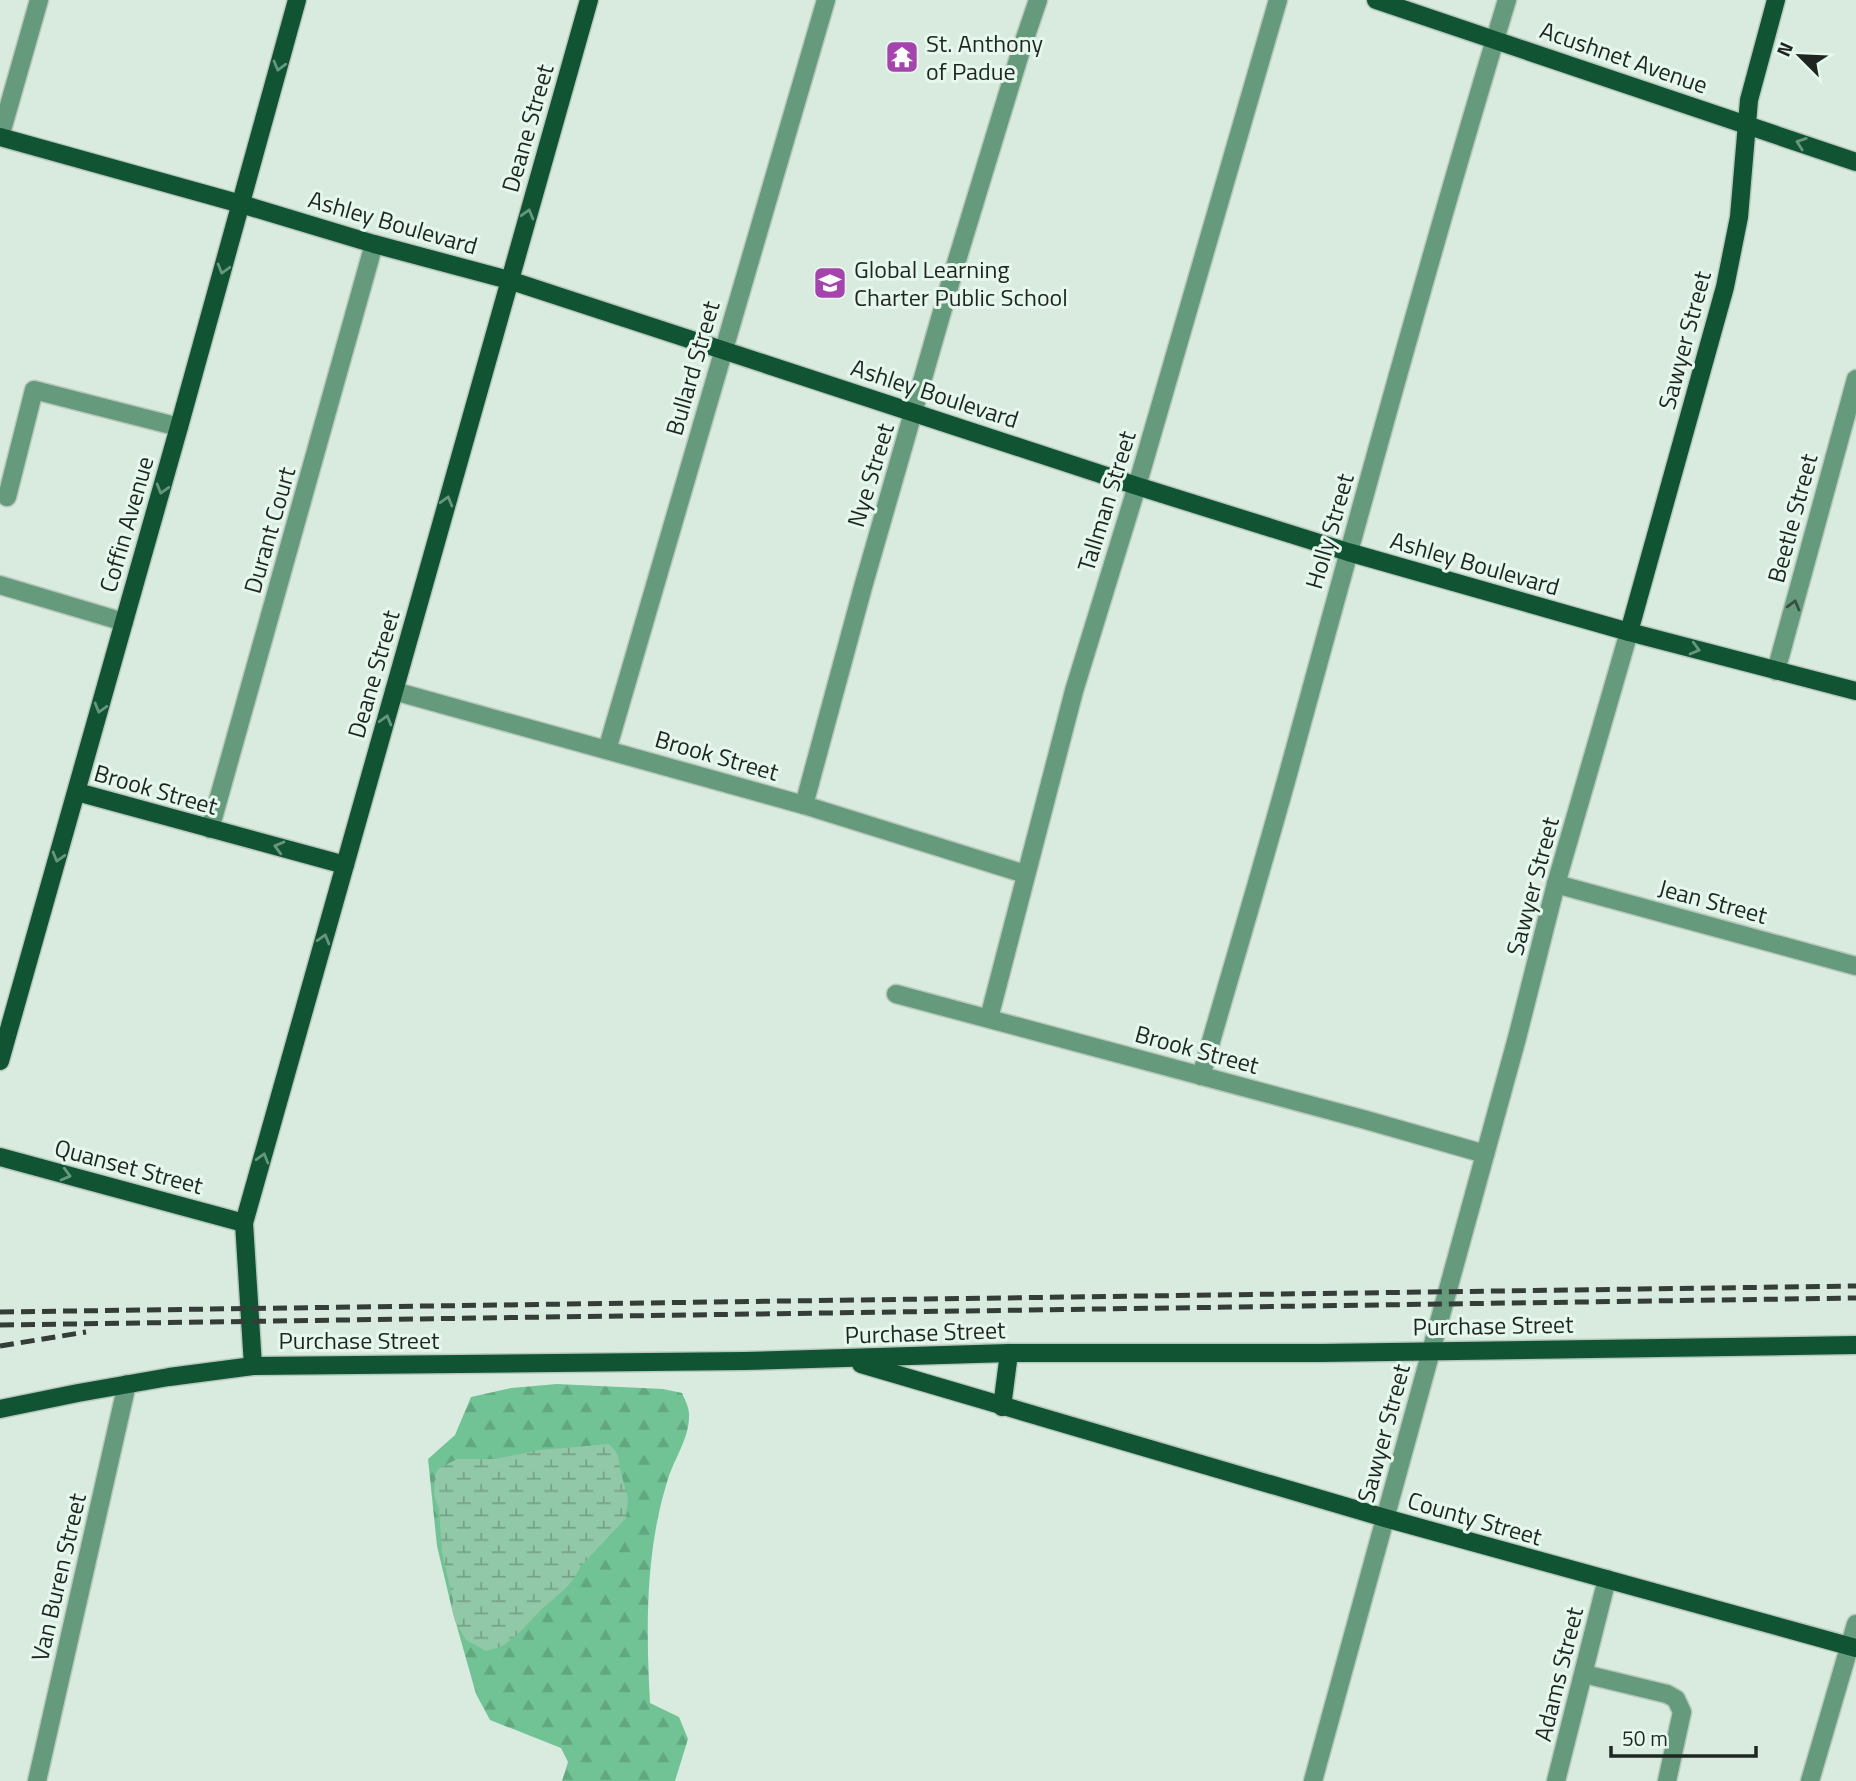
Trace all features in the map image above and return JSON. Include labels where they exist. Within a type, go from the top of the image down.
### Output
[{"type":"main road","name":"Coffin Avenue","points":[[0,1061],[7,1014],[77,792],[297,0]]},
{"type":"main road","name":"Deane Street","points":[[253,1366],[244,1223],[590,0]]},
{"type":"main road","name":"Acushnet Avenue","points":[[1376,0],[1856,162]]},
{"type":"main road","name":"Sawyer Street","points":[[1629,632],[1731,259],[1741,199],[1749,100],[1776,0]]},
{"type":"main road","name":"Ashley Boulevard","points":[[0,137],[509,280],[1137,486],[1348,552],[1629,632],[1856,691]]},
{"type":"main road","name":"Brook Street","points":[[77,792],[345,865]]},
{"type":"main road","name":"Quanset Street","points":[[0,1157],[244,1223]]},
{"type":"main road","name":"Purchase Street","points":[[0,1409],[211,1371],[296,1364],[382,1366],[844,1359],[1009,1353],[1321,1353],[1856,1345]]},
{"type":"main road","points":[[1002,1407],[1009,1353]]},
{"type":"main road","name":"County Street","points":[[844,1359],[1385,1518],[1853,1647]]},
{"type":"street","points":[[0,137],[39,0]]},
{"type":"street","name":"Bullard Street","points":[[607,750],[826,0]]},
{"type":"street","name":"Nye Street","points":[[804,805],[954,270],[1021,47],[1038,0]]},
{"type":"street","name":"Tallman Street","points":[[989,1018],[1074,691],[1137,486],[1278,0]]},
{"type":"street","name":"Holly Street","points":[[1201,1076],[1507,0]]},
{"type":"street","name":"Durant Court","points":[[210,829],[374,244]]},
{"type":"street","name":"Beetle Street","points":[[1776,671],[1856,379]]},
{"type":"street","points":[[8,497],[34,390],[179,427]]},
{"type":"street","points":[[0,585],[124,622]]},
{"type":"street","name":"Sawyer Street","points":[[1313,1781],[1517,1038],[1556,884],[1629,632]]},
{"type":"street","name":"Brook Street","points":[[394,691],[804,805],[1025,874]]},
{"type":"street","name":"Jean Street","points":[[1556,884],[1856,966]]},
{"type":"street","name":"Brook Street","points":[[896,994],[1485,1154]]},
{"type":"street","name":"Van Buren Street","points":[[37,1781],[127,1384]]},
{"type":"street","name":"Adams Street","points":[[1556,1781],[1607,1579]]},
{"type":"street","points":[[1810,1781],[1853,1647],[1856,1624]]},
{"type":"street","points":[[1584,1674],[1667,1694],[1676,1699],[1682,1712],[1667,1781]]},
{"type":"green space","points":[[557,1384],[663,1389],[682,1393],[688,1406],[687,1431],[660,1506],[651,1562],[648,1618],[650,1703],[679,1717],[688,1739],[675,1781],[562,1781],[568,1762],[561,1748],[490,1720],[476,1694],[437,1546],[428,1459],[455,1435],[471,1397],[511,1388]]},
{"type":"green space","points":[[609,1444],[618,1456],[628,1499],[626,1518],[580,1567],[567,1586],[502,1646],[486,1651],[466,1640],[455,1621],[442,1552],[439,1509],[434,1495],[438,1469],[457,1459],[495,1459],[540,1450]]},
{"type":"railway","points":[[0,1312],[1856,1286]]},
{"type":"railway","points":[[0,1325],[1856,1298]]},
{"type":"railway","points":[[0,1346],[86,1332]]},
{"type":"place","name":"St. Anthony of Padue","points":[[902,57]]},
{"type":"place","name":"Global Learning Charter Public School","points":[[830,283]]}]
